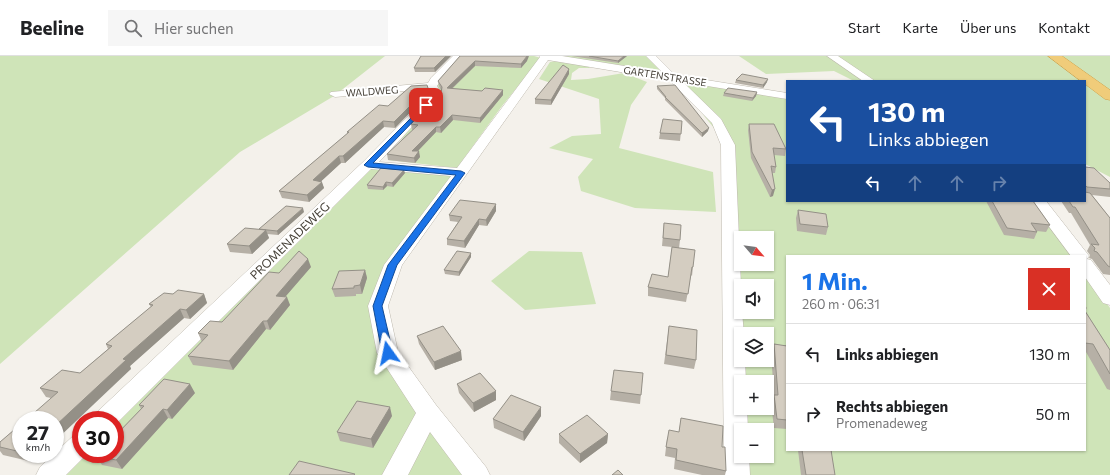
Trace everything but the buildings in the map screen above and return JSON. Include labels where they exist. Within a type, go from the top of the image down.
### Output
[{"type":"highway","points":[[1054,56],[1110,96]]},
{"type":"highway","points":[[1070,56],[1110,83]]},
{"type":"street","name":"PROMENADEWEG","points":[[114,411],[368,165],[436,95],[436,92],[432,86],[435,80],[458,56]]},
{"type":"street","points":[[477,475],[428,412],[388,353],[378,306],[393,265],[545,56]]},
{"type":"street","name":"GARTENSTRASSE","points":[[545,56],[786,96]]},
{"type":"street","points":[[651,56],[717,122],[728,144],[737,475]]},
{"type":"street","points":[[832,56],[868,80]]},
{"type":"street","name":"WALDWEG","points":[[335,94],[432,86]]},
{"type":"street","points":[[368,165],[461,173]]},
{"type":"street","points":[[1039,202],[1079,255]]},
{"type":"street","points":[[1086,265],[1110,299]]},
{"type":"street","points":[[395,475],[428,412]]},
{"type":"street","points":[[49,475],[72,453]]},
{"type":"green space","points":[[0,56],[385,56],[334,96],[240,152],[0,364]]},
{"type":"green space","points":[[467,56],[534,56],[541,58],[502,106],[457,168],[388,160],[438,84]]},
{"type":"green space","points":[[546,56],[651,56],[672,77]]},
{"type":"green space","points":[[739,56],[1110,56],[1110,177],[1086,165],[1086,80],[852,80],[834,71],[766,74]]},
{"type":"green space","points":[[556,61],[591,66],[589,68],[579,68],[572,73],[571,80],[588,79],[624,73],[647,82],[631,105],[619,148],[713,172],[716,212],[635,208],[581,191],[578,177],[593,159],[549,148],[572,136],[601,134],[599,99],[539,79],[550,62]]},
{"type":"green space","points":[[672,77],[786,96],[786,202],[1035,202],[1072,255],[786,255],[786,451],[1086,451],[1086,274],[1110,308],[1110,475],[737,475],[737,463],[774,463],[774,423],[736,423],[735,415],[774,415],[774,375],[734,375],[734,367],[774,367],[774,327],[734,327],[734,365],[728,145]]},
{"type":"green space","points":[[368,165],[461,173],[393,265],[378,306],[388,353],[477,475],[49,475],[72,460],[72,463],[124,463],[124,411]]},
{"type":"green space","points":[[529,251],[582,252],[596,304],[525,310],[491,281]]},
{"type":"route","points":[[388,353],[378,306],[393,265],[461,173],[368,165],[426,105]]}]
